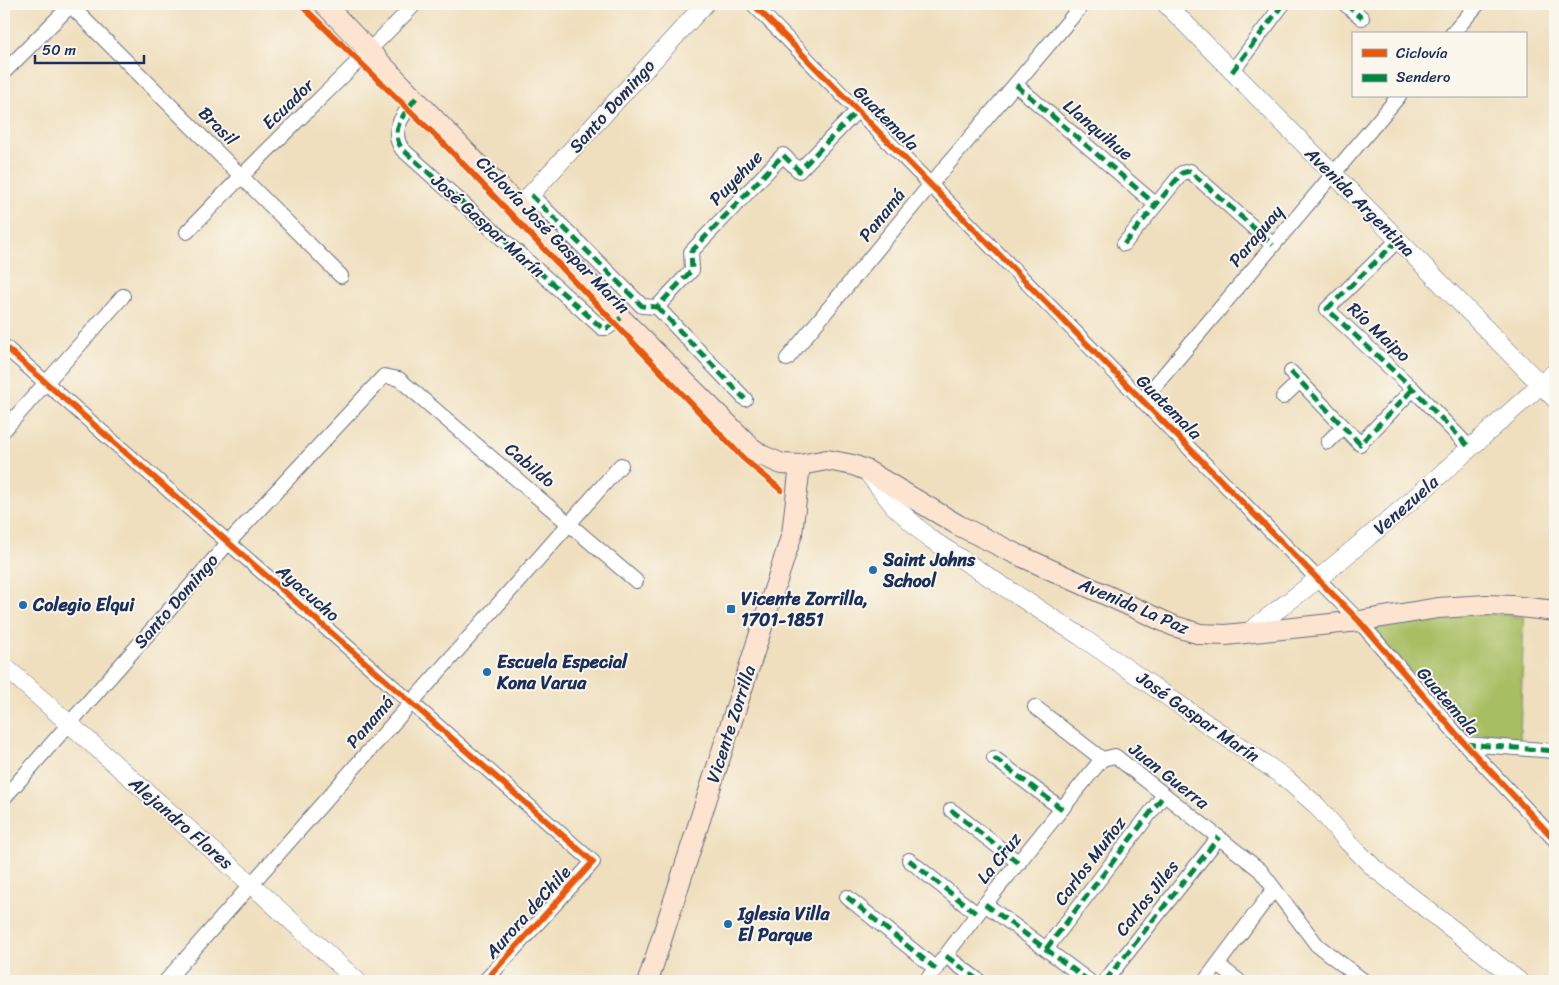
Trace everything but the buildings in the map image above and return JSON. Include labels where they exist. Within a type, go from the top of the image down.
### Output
[{"type":"main road","name":"José Gaspar Marín","points":[[324,4],[416,98],[525,201],[621,318],[761,455],[782,464],[800,465]]},
{"type":"main road","name":"Avenida La Paz","points":[[800,465],[827,460],[847,463],[866,470],[958,525],[1012,552],[1174,626],[1200,634],[1238,634],[1250,631],[1359,621],[1414,611],[1462,606],[1512,606],[1555,611]]},
{"type":"main road","name":"Vicente Zorrilla","points":[[648,981],[792,534],[800,465]]},
{"type":"street","points":[[4,72],[71,4]]},
{"type":"street","name":"Brasil","points":[[71,4],[341,276]]},
{"type":"street","name":"Ecuador","points":[[187,232],[415,4]]},
{"type":"street","name":"Santo Domingo","points":[[525,201],[705,4]]},
{"type":"street","name":"Guatemala","points":[[753,4],[1359,621],[1465,744],[1555,840]]},
{"type":"street","name":"Panamá","points":[[787,359],[1083,4]]},
{"type":"street","name":"Avenida Argentina","points":[[1166,4],[1555,400]]},
{"type":"street","points":[[1232,72],[1283,4]]},
{"type":"street","points":[[1345,4],[1362,18]]},
{"type":"street","points":[[1454,32],[1478,4]]},
{"type":"street","name":"Llanquihue","points":[[1016,85],[1156,204]]},
{"type":"street","name":"José Gaspar Marín","points":[[416,98],[402,116],[397,128],[396,141],[402,149],[602,328],[607,328],[621,318]]},
{"type":"street","name":"Paraguay","points":[[1142,400],[1396,98]]},
{"type":"street","name":"Puyehue","points":[[657,307],[692,270],[691,252],[783,155],[799,170],[857,111]]},
{"type":"street","points":[[1124,244],[1182,174],[1190,171],[1273,245]]},
{"type":"street","points":[[525,201],[642,306],[657,307],[745,399]]},
{"type":"street","name":"Río Maipo","points":[[1398,240],[1327,309],[1413,389],[1470,448]]},
{"type":"street","points":[[4,430],[123,296]]},
{"type":"street","name":"Ayacucho","points":[[4,346],[593,862]]},
{"type":"street","name":"Venezuela","points":[[1250,631],[1318,579],[1410,502],[1555,372]]},
{"type":"street","name":"Santo Domingo","points":[[4,798],[228,543],[384,376],[399,379]]},
{"type":"street","points":[[1283,397],[1295,376],[1360,444],[1413,389]]},
{"type":"street","name":"Cabildo","points":[[399,379],[636,581]]},
{"type":"street","points":[[1328,442],[1343,426]]},
{"type":"street","name":"Panamá","points":[[166,981],[621,465]]},
{"type":"street","name":"José Gaspar Marín","points":[[866,470],[893,505],[929,538],[1080,636],[1284,777],[1316,805],[1348,842],[1374,868],[1519,981]]},
{"type":"street","name":"Alejandro Flores","points":[[4,666],[252,885],[357,981]]},
{"type":"street","name":"Juan Guerra","points":[[1035,707],[1102,759],[1115,756],[1260,870],[1317,945],[1364,981]]},
{"type":"street","points":[[1465,744],[1555,751]]},
{"type":"street","points":[[994,758],[1062,809]]},
{"type":"street","name":"La Cruz","points":[[926,981],[981,909],[1102,759]]},
{"type":"street","name":"Carlos Muñoz","points":[[1046,949],[1164,795]]},
{"type":"street","points":[[951,810],[1020,863]]},
{"type":"street","name":"Carlos Jiles","points":[[1104,981],[1219,837]]},
{"type":"street","points":[[909,860],[981,909],[1046,949],[1089,981]]},
{"type":"street","name":"Aurora deChile","points":[[485,981],[593,862]]},
{"type":"street","points":[[1205,981],[1274,889]]},
{"type":"street","points":[[847,898],[936,969]]},
{"type":"street","points":[[946,956],[979,981]]},
{"type":"street","points":[[1218,965],[1240,981]]},
{"type":"green space","points":[[1467,611],[1524,617],[1520,739],[1467,733],[1369,626]]},
{"type":"marked path","points":[[1232,72],[1283,4]]},
{"type":"marked path","points":[[1345,4],[1362,18]]},
{"type":"marked path","points":[[1016,85],[1155,204]]},
{"type":"marked path","points":[[416,98],[403,116],[398,129],[398,142],[402,149],[602,328],[607,328],[621,318]]},
{"type":"marked path","points":[[531,195],[642,306],[657,307],[692,270],[691,252],[783,155],[799,171],[857,111]]},
{"type":"marked path","points":[[1124,244],[1182,173],[1190,171],[1273,245]]},
{"type":"marked path","points":[[1398,240],[1327,309],[1413,389],[1470,448]]},
{"type":"marked path","points":[[657,307],[745,399]]},
{"type":"marked path","points":[[1291,372],[1360,444],[1413,389]]},
{"type":"marked path","points":[[1465,744],[1555,751]]},
{"type":"marked path","points":[[994,758],[1062,809]]},
{"type":"marked path","points":[[1046,949],[1164,795]]},
{"type":"marked path","points":[[951,810],[1019,863]]},
{"type":"marked path","points":[[1105,981],[1219,837]]},
{"type":"marked path","points":[[909,860],[977,914]]},
{"type":"marked path","points":[[847,897],[936,969]]},
{"type":"marked path","points":[[985,904],[1089,981]]},
{"type":"marked path","points":[[946,956],[979,981]]},
{"type":"cycle path","name":"Ciclovía José Gaspar Marín","points":[[300,4],[447,147],[743,458],[781,490]]},
{"type":"cycle path","points":[[753,4],[1359,621],[1465,744],[1555,840]]},
{"type":"cycle path","points":[[4,346],[593,862],[485,981]]},
{"type":"place","name":"Saint Johns School","points":[[873,570]]},
{"type":"place","name":"Colegio Elqui","points":[[23,605]]},
{"type":"place","name":"Vicente Zorrilla, 1701-1851","points":[[731,609]]},
{"type":"place","name":"Escuela Especial Kona Varua","points":[[487,672]]},
{"type":"place","name":"Iglesia Villa El Parque","points":[[728,924]]}]
